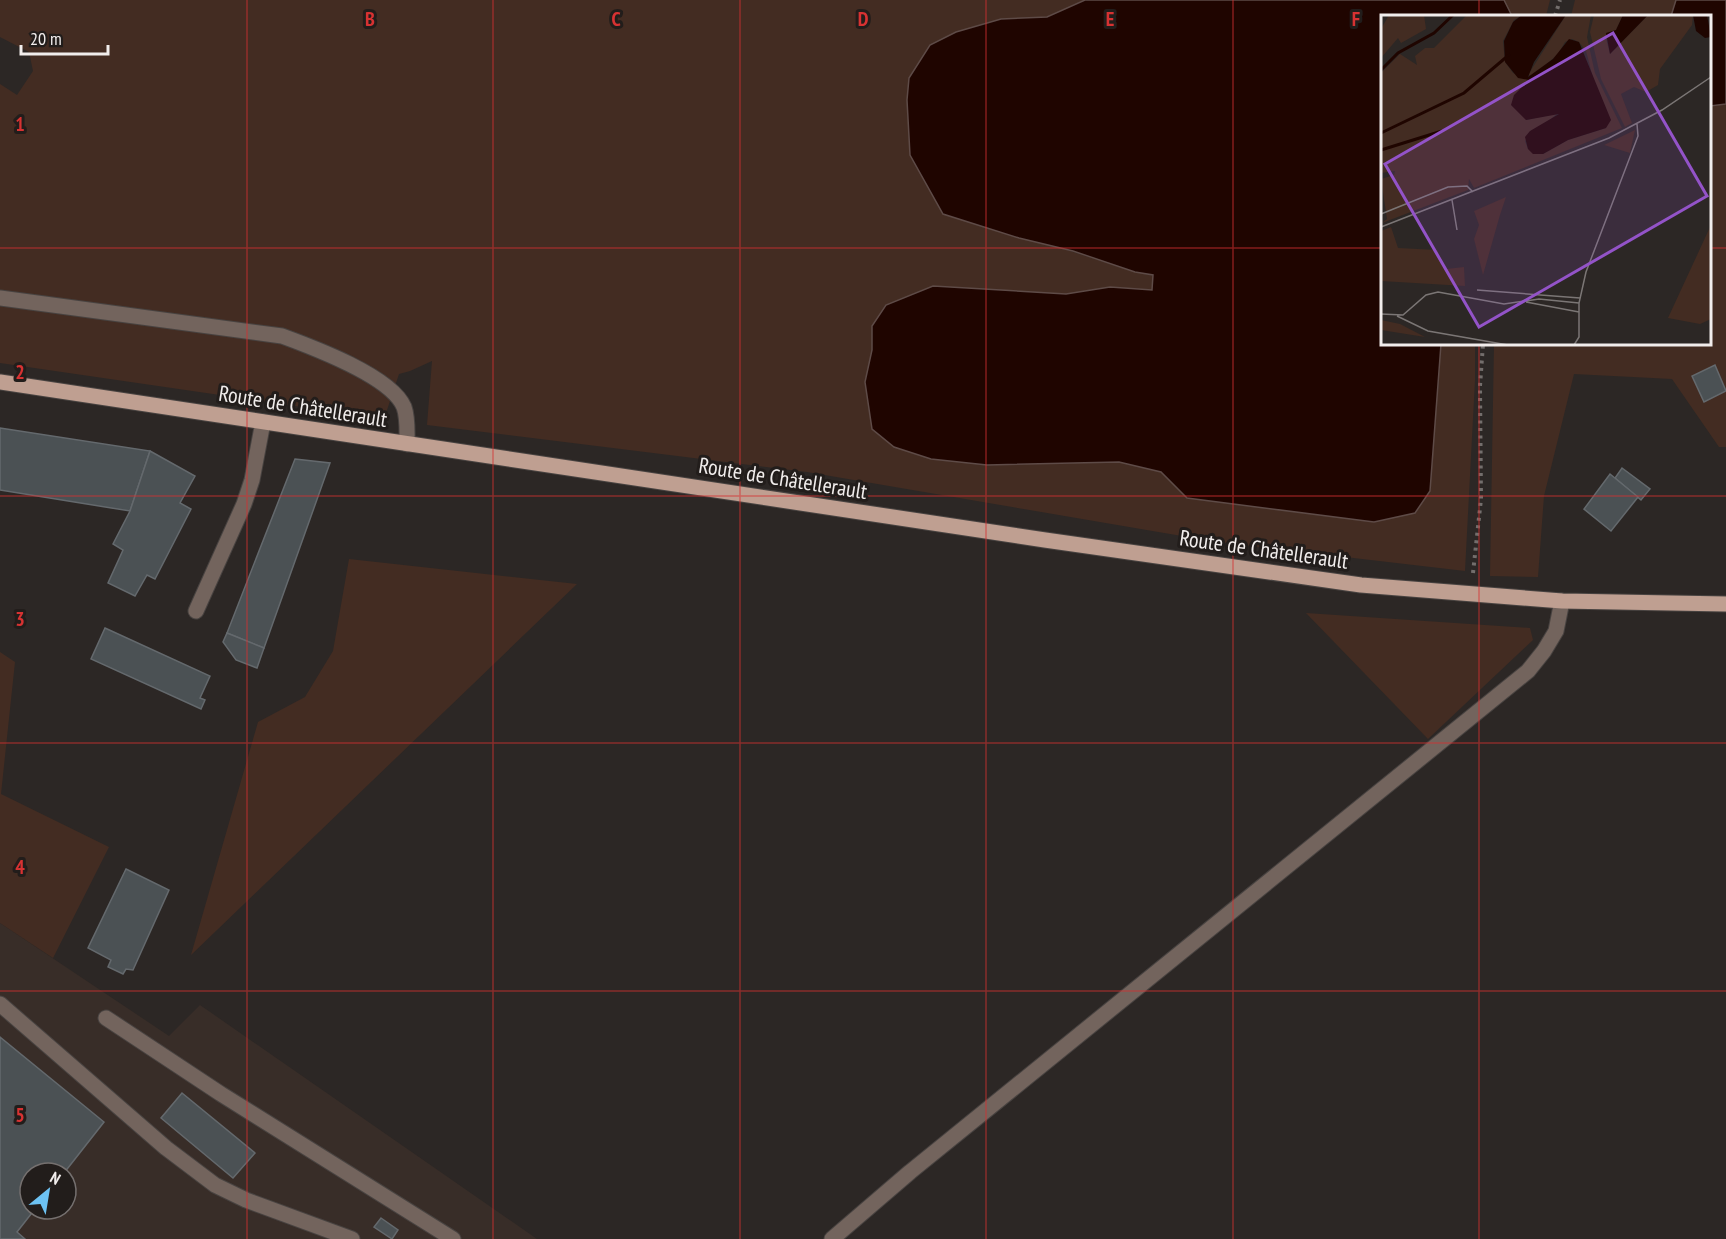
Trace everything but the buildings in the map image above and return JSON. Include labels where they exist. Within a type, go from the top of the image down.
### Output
[{"type":"main road","name":"Route de Châtellerault","points":[[0,382],[1337,582],[1562,601],[1726,604]]},
{"type":"street","points":[[0,298],[282,336],[324,351],[360,370],[395,395],[404,407],[407,444]]},
{"type":"street","points":[[196,611],[244,504],[252,480],[263,422]]},
{"type":"street","points":[[832,1239],[910,1172],[1528,671],[1556,631],[1562,601]]},
{"type":"street","points":[[0,1004],[166,1148],[215,1185],[246,1200],[352,1239]]},
{"type":"street","points":[[106,1018],[220,1094],[453,1239]]},
{"type":"street","points":[[319,1227],[333,1239]]},
{"type":"path","points":[[1555,15],[1560,0]]},
{"type":"path","points":[[1470,595],[1481,499],[1480,386],[1483,345]]},
{"type":"shaded area","points":[[0,0],[1085,0],[1047,17],[1001,19],[909,78],[907,101],[910,155],[943,214],[1154,276],[1152,290],[1110,287],[872,326],[872,350],[865,382],[931,459],[987,465],[1119,462],[1161,472],[1187,498],[1374,522],[1438,391],[1441,345],[1475,345],[1465,571],[1217,542],[807,472],[427,425],[432,361],[399,374],[384,419],[0,363],[0,84],[17,95],[33,71],[29,52],[0,37]]},
{"type":"shaded area","points":[[1085,0],[1504,0],[1512,15],[1381,15],[1381,345],[1441,345],[1430,491],[1415,513],[1374,522],[1187,498],[1161,472],[1119,462],[987,465],[931,459],[894,447],[872,429],[865,382],[872,350],[872,326],[886,305],[933,286],[1066,294],[1110,287],[1152,290],[1153,275],[1135,272],[1073,251],[1019,238],[943,214],[910,155],[907,100],[909,78],[930,45],[956,32],[1001,19],[1047,17]]},
{"type":"shaded area","points":[[1504,0],[1550,0],[1546,15],[1512,15]]},
{"type":"shaded area","points":[[1575,0],[1676,0],[1671,15],[1571,15]]},
{"type":"shaded area","points":[[1676,0],[1726,0],[1726,104],[1711,106],[1711,15],[1671,15]]},
{"type":"shaded area","points":[[1726,104],[1726,447],[1719,447],[1672,379],[1574,374],[1544,496],[1538,577],[1490,576],[1494,345],[1711,345],[1711,106]]},
{"type":"shaded area","points":[[349,559],[577,584],[191,955],[258,722],[305,697],[333,651]]},
{"type":"shaded area","points":[[1306,613],[1530,628],[1533,640],[1428,739]]},
{"type":"shaded area","points":[[0,652],[15,662],[1,794],[109,847],[53,958],[0,923]]},
{"type":"shaded area","points":[[0,923],[169,1036],[200,1005],[537,1239],[0,1239]]}]
